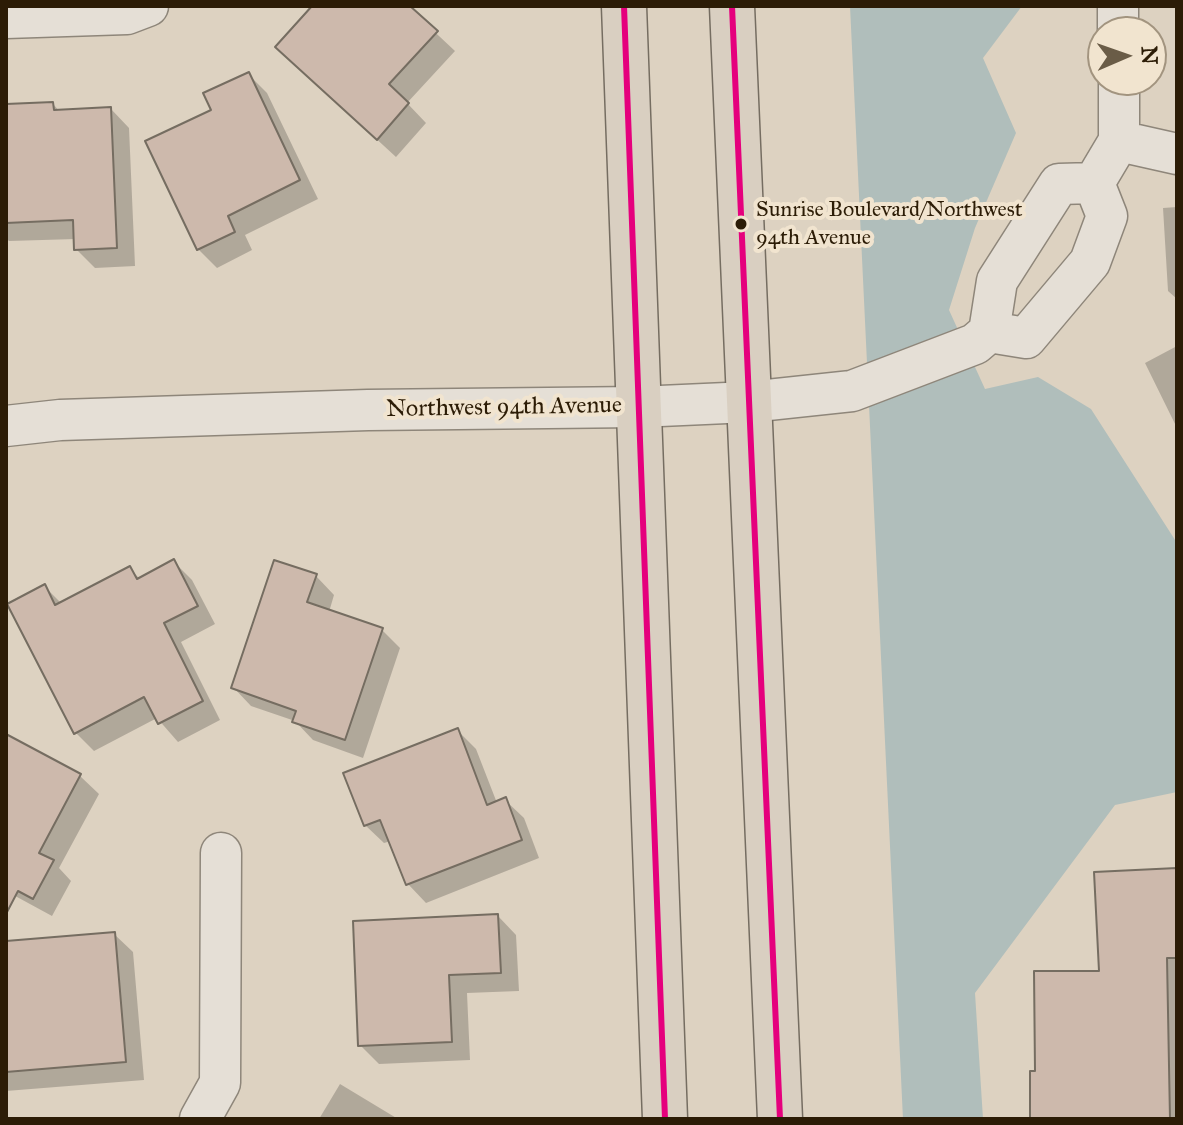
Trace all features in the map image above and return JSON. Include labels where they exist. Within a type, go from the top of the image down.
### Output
[{"type":"highway","points":[[624,6],[665,1119]]},
{"type":"highway","points":[[732,6],[780,1119]]},
{"type":"street","points":[[6,18],[127,14],[148,6]]},
{"type":"street","points":[[982,338],[997,281],[1059,184],[1094,183],[1119,141],[1119,96]]},
{"type":"street","points":[[1119,141],[1177,154]]},
{"type":"street","name":"Northwest 94th Avenue","points":[[6,426],[60,420],[368,410],[638,407],[749,402],[852,391],[982,338],[1026,338],[1090,262],[1107,216],[1094,183]]},
{"type":"street","points":[[200,1119],[220,1083],[221,853]]},
{"type":"shaded area","points":[[850,6],[1022,6],[983,58],[1016,133],[975,228],[949,310],[985,389],[1038,377],[1091,409],[1177,543],[1177,792],[1115,805],[975,993],[983,1119],[903,1119]]},
{"type":"building","points":[[312,6],[410,6],[438,31],[389,84],[409,103],[377,140],[275,47]]},
{"type":"building","points":[[249,72],[300,180],[228,216],[235,232],[197,250],[145,141],[211,110],[203,93]]},
{"type":"building","points":[[53,102],[54,110],[111,107],[117,248],[74,250],[73,220],[6,223],[6,104]]},
{"type":"building","points":[[174,559],[198,606],[164,623],[203,701],[158,724],[144,697],[74,734],[7,604],[45,584],[55,605],[130,566],[137,579]]},
{"type":"building","points":[[274,560],[317,574],[307,602],[383,628],[345,740],[292,722],[296,711],[231,688]]},
{"type":"building","points":[[458,728],[487,805],[506,797],[522,840],[406,885],[380,820],[364,826],[343,773]]},
{"type":"building","points":[[6,734],[81,774],[39,853],[54,860],[33,899],[18,891],[6,914]]},
{"type":"building","points":[[1177,868],[1177,958],[1167,958],[1170,1119],[1030,1119],[1030,1071],[1035,1071],[1034,971],[1099,971],[1094,872]]},
{"type":"building","points":[[498,914],[501,973],[449,975],[452,1042],[358,1046],[353,921]]},
{"type":"building","points":[[115,932],[126,1062],[6,1072],[6,941]]},
{"type":"transit line","points":[[624,6],[665,1119]]},
{"type":"transit line","points":[[732,6],[780,1119]]},
{"type":"place","name":"Sunrise Boulevard/Northwest 94th Avenue","points":[[741,224]]}]
